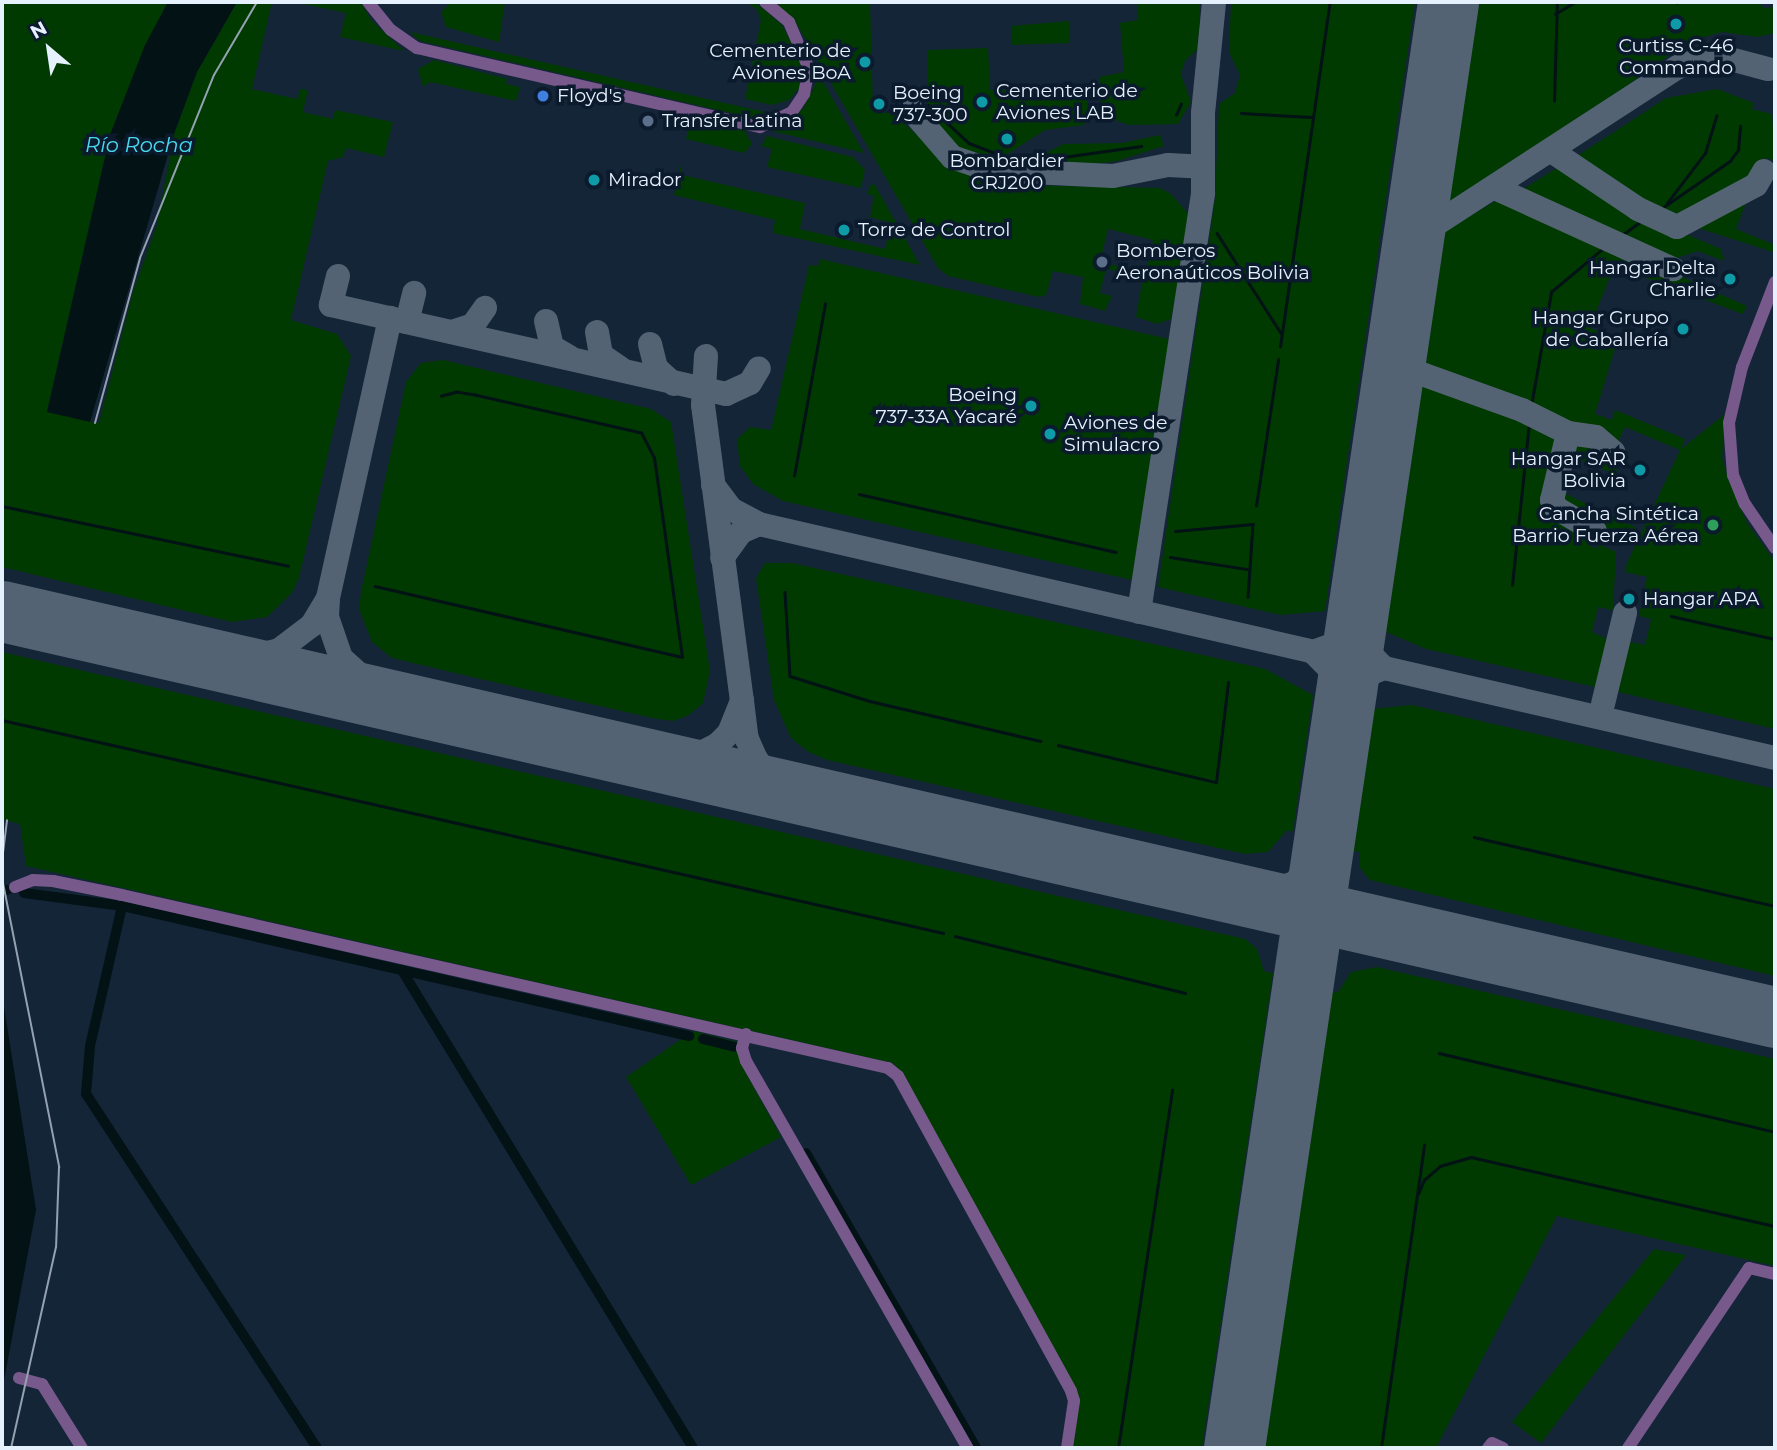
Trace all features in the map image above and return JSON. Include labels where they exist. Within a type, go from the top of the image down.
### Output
[{"type":"street","points":[[368,2],[391,30],[416,48],[760,127],[792,112],[804,94],[809,69],[807,57],[789,23],[765,2]]},
{"type":"street","points":[[1775,282],[1742,367],[1729,423],[1733,475],[1745,504],[1775,548]]},
{"type":"street","points":[[15,887],[33,880],[53,881],[881,1066],[898,1076],[1071,1391],[1074,1401],[1067,1448]]},
{"type":"street","points":[[746,1034],[743,1048],[746,1061],[968,1448]]},
{"type":"street","points":[[1628,1448],[1749,1268],[1775,1273]]},
{"type":"street","points":[[19,1378],[41,1384],[82,1448]]},
{"type":"green space","points":[[2,2],[168,2],[145,46],[110,135],[47,412],[99,423],[133,292],[157,225],[174,134],[197,72],[237,2],[272,2],[252,89],[297,99],[300,89],[308,90],[303,112],[333,119],[335,110],[393,122],[384,157],[346,148],[343,157],[328,161],[291,320],[337,334],[351,356],[299,578],[292,593],[267,617],[232,622],[2,567]]},
{"type":"green space","points":[[294,2],[361,2],[371,20],[404,51],[340,37],[346,13]]},
{"type":"green space","points":[[451,2],[505,2],[499,42],[446,27],[441,12]]},
{"type":"green space","points":[[745,2],[757,4],[781,24],[801,60],[801,86],[789,100],[772,105],[745,99],[761,21],[757,9]]},
{"type":"green space","points":[[775,2],[870,2],[873,106],[880,113],[891,112],[953,167],[1014,185],[1160,188],[1171,194],[1187,212],[1188,228],[1171,319],[1157,324],[1136,317],[1143,276],[1106,269],[1100,293],[1112,296],[1105,311],[1080,304],[1083,277],[1053,271],[1046,295],[1039,297],[948,276],[938,268],[796,23]],"holes":[[[1108,229],[1153,240],[1146,272],[1100,262]]]},
{"type":"green space","points":[[1138,2],[1200,2],[1198,49],[1185,61],[1181,74],[1191,102],[1178,124],[1129,125],[1101,115],[1099,77],[1124,72],[1120,23],[1138,20]]},
{"type":"green space","points":[[1231,2],[1415,2],[1325,611],[1281,615],[1158,587],[1215,199],[1219,104],[1235,93],[1240,75],[1229,52]]},
{"type":"green space","points":[[1476,2],[1758,2],[1764,8],[1775,7],[1775,33],[1757,37],[1723,32],[1689,41],[1544,145],[1446,207]]},
{"type":"green space","points":[[1069,21],[1070,43],[1011,45],[1011,26]]},
{"type":"green space","points":[[410,32],[778,115],[757,119],[420,41]]},
{"type":"green space","points":[[988,48],[990,90],[1085,88],[1089,113],[1084,125],[1045,130],[998,160],[981,158],[957,146],[934,127],[928,111],[927,50]]},
{"type":"green space","points":[[434,60],[507,79],[506,84],[520,87],[516,101],[430,82],[423,87],[418,69]]},
{"type":"green space","points":[[815,68],[864,153],[772,131],[803,109],[815,85]]},
{"type":"green space","points":[[1717,89],[1754,103],[1752,109],[1772,114],[1775,160],[1763,158],[1739,191],[1685,219],[1666,219],[1648,211],[1571,160],[1666,98]]},
{"type":"green space","points":[[689,126],[744,130],[752,144],[744,153],[686,139]]},
{"type":"green space","points":[[1160,135],[1164,146],[1117,161],[1089,165],[1051,160],[1045,153],[1064,144],[1122,143]]},
{"type":"green space","points":[[767,136],[853,157],[865,170],[861,188],[767,167],[772,149],[761,146]]},
{"type":"green space","points":[[681,164],[682,175],[805,203],[800,229],[885,249],[891,223],[870,217],[874,196],[867,194],[871,184],[875,185],[920,265],[773,233],[775,220],[674,195]]},
{"type":"green space","points":[[1563,164],[1644,216],[1721,249],[1724,261],[1698,251],[1667,261],[1517,193]]},
{"type":"green space","points":[[1767,185],[1747,200],[1736,229],[1775,245],[1773,252],[1692,226]]},
{"type":"green space","points":[[1502,197],[1747,306],[1743,314],[1614,266],[1590,328],[1618,339],[1595,414],[1612,420],[1615,410],[1685,439],[1681,449],[1725,414],[1722,457],[1728,479],[1747,523],[1775,562],[1775,729],[1614,691],[1624,648],[1631,642],[1645,645],[1651,619],[1639,616],[1647,577],[1625,572],[1627,563],[1680,450],[1625,427],[1616,447],[1607,444],[1593,431],[1567,426],[1422,369],[1442,233]]},
{"type":"green space","points":[[820,259],[1169,339],[1132,580],[783,501],[753,484],[740,466],[737,439],[750,427],[771,430],[809,265],[818,266]]},
{"type":"green space","points":[[443,360],[651,409],[671,422],[710,671],[703,703],[689,715],[674,721],[657,719],[476,678],[392,658],[372,642],[359,609],[361,592],[406,382],[421,363]]},
{"type":"green space","points":[[1421,376],[1558,433],[1561,440],[1540,500],[1545,514],[1591,539],[1588,545],[1597,549],[1599,544],[1616,552],[1613,610],[1598,607],[1592,632],[1610,640],[1600,688],[1426,649],[1384,631]]},
{"type":"green space","points":[[1573,439],[1589,439],[1612,455],[1609,461],[1619,466],[1615,474],[1576,459],[1570,469],[1564,465]]},
{"type":"green space","points":[[1560,491],[1637,528],[1631,537],[1598,525],[1563,507],[1557,498]]},
{"type":"green space","points":[[765,563],[792,563],[1265,669],[1313,695],[1293,831],[1286,831],[1268,852],[1245,854],[827,760],[807,751],[791,738],[774,700],[756,578]]},
{"type":"green space","points":[[2,652],[1245,939],[1257,949],[1264,971],[1273,973],[1202,1448],[1070,1448],[1078,1402],[893,1063],[26,866],[20,824],[2,819]]},
{"type":"green space","points":[[1412,705],[1775,789],[1775,976],[1370,880],[1360,868],[1360,852],[1350,851],[1371,709]]},
{"type":"green space","points":[[1377,967],[1775,1059],[1775,1266],[1557,1216],[1436,1448],[1263,1448],[1330,992],[1338,992],[1351,972]]},
{"type":"green space","points":[[693,1031],[738,1042],[743,1068],[781,1137],[691,1185],[626,1077]]},
{"type":"green space","points":[[1654,1249],[1686,1255],[1541,1443],[1512,1422]]},
{"type":"water","name":"Río Rocha","points":[[168,2],[237,2],[197,72],[174,134],[90,422],[47,412],[110,135],[145,45]]},
{"type":"water","points":[[2,994],[36,1210],[2,1391]]},
{"type":"waterway","points":[[1280,347],[1330,2]]},
{"type":"waterway","points":[[1554,101],[1557,2]]},
{"type":"waterway","points":[[1555,14],[1575,2]]},
{"type":"waterway","points":[[1176,115],[1181,104]]},
{"type":"waterway","points":[[928,105],[969,143],[993,152]]},
{"type":"waterway","points":[[1241,113],[1311,117]]},
{"type":"waterway","points":[[1667,203],[1705,153],[1716,116]]},
{"type":"waterway","points":[[1662,208],[1730,161],[1738,150],[1740,126]]},
{"type":"waterway","points":[[1063,157],[1141,146]]},
{"type":"waterway","points":[[1622,235],[1640,222]]},
{"type":"waterway","points":[[1217,233],[1281,333]]},
{"type":"waterway","points":[[1531,406],[1551,292],[1601,250]]},
{"type":"waterway","points":[[794,476],[825,304]]},
{"type":"waterway","points":[[1256,506],[1278,360]]},
{"type":"waterway","points":[[375,586],[682,657],[654,458],[641,433],[475,395],[457,392],[442,396]]},
{"type":"waterway","points":[[1512,585],[1529,424]]},
{"type":"waterway","points":[[859,494],[1116,552]]},
{"type":"waterway","points":[[2,506],[288,566]]},
{"type":"waterway","points":[[1175,531],[1253,524],[1248,597]]},
{"type":"waterway","points":[[1170,557],[1247,569]]},
{"type":"waterway","points":[[785,592],[790,676],[870,701],[1040,741]]},
{"type":"waterway","points":[[1671,616],[1775,639]]},
{"type":"waterway","points":[[1058,745],[1216,782],[1228,683]]},
{"type":"waterway","points":[[2,720],[943,933]]},
{"type":"waterway","points":[[1474,837],[1775,906]]},
{"type":"waterway","points":[[2,889],[7,890]]},
{"type":"waterway","points":[[24,893],[115,905]]},
{"type":"waterway","points":[[317,1448],[86,1094],[90,1046],[122,906],[689,1036]]},
{"type":"waterway","points":[[955,936],[1185,993]]},
{"type":"waterway","points":[[403,972],[693,1448]]},
{"type":"waterway","points":[[703,1039],[734,1047]]},
{"type":"waterway","points":[[1439,1053],[1775,1132]]},
{"type":"waterway","points":[[1118,1448],[1172,1090]]},
{"type":"waterway","points":[[1381,1448],[1424,1145]]},
{"type":"waterway","points":[[806,1153],[976,1448]]},
{"type":"waterway","points":[[1418,1194],[1424,1180],[1440,1166],[1471,1157],[1775,1226]]},
{"type":"taxiway","points":[[1139,612],[1203,193],[1203,113],[1214,2]]},
{"type":"taxiway","points":[[1413,239],[1678,67],[1715,55],[1768,69]]},
{"type":"taxiway","points":[[912,111],[952,157],[989,170],[1113,176],[1168,165],[1203,167]]},
{"type":"taxiway","points":[[1553,152],[1638,209],[1677,227],[1756,185],[1764,171]]},
{"type":"taxiway","points":[[1495,188],[1673,269]]},
{"type":"taxiway","points":[[338,276],[331,305],[726,394],[750,383],[759,368]]},
{"type":"taxiway","points":[[407,322],[414,293]]},
{"type":"taxiway","points":[[452,332],[473,325],[485,308]]},
{"type":"taxiway","points":[[328,598],[390,318]]},
{"type":"taxiway","points":[[546,321],[552,347],[569,357]]},
{"type":"taxiway","points":[[597,332],[601,355],[620,368]]},
{"type":"taxiway","points":[[650,344],[656,368],[674,384]]},
{"type":"taxiway","points":[[706,356],[703,405],[742,701]]},
{"type":"taxiway","points":[[1394,364],[1522,410],[1568,433],[1552,500],[1556,508],[1595,531]]},
{"type":"taxiway","points":[[1568,433],[1596,437],[1613,452]]},
{"type":"taxiway","points":[[713,485],[731,509],[759,524],[741,532],[722,558]]},
{"type":"taxiway","points":[[759,524],[1775,758]]},
{"type":"taxiway","points":[[214,660],[239,660],[279,650],[312,625],[328,598],[327,617],[341,658],[388,700]]},
{"type":"taxiway","points":[[1603,704],[1625,613]]},
{"type":"taxiway","points":[[1313,652],[1341,642],[1356,621],[1363,647],[1384,668]]},
{"type":"taxiway","points":[[1313,652],[1334,673],[1343,709],[1360,678],[1384,668]]},
{"type":"taxiway","points":[[655,761],[691,758],[718,744],[729,733],[742,701],[747,739],[756,759],[765,772],[803,795]]},
{"type":"taxiway","points":[[1248,897],[1295,883],[1314,858],[1327,819]]},
{"type":"taxiway","points":[[1321,860],[1334,898],[1366,924]]},
{"type":"runway","points":[[1234,1448],[1448,2]]},
{"type":"runway","points":[[2,611],[1775,1017]]},
{"type":"tram line","points":[[95,423],[140,258],[214,75],[257,2]]},
{"type":"tram line","points":[[2,861],[7,820]]},
{"type":"tram line","points":[[2,878],[59,1167],[56,1247],[11,1448]]},
{"type":"place","name":"Curtiss C-46 Commando","points":[[1676,24]]},
{"type":"place","name":"Cementerio de Aviones BoA","points":[[865,62]]},
{"type":"place","name":"Floyd's","points":[[543,96]]},
{"type":"place","name":"Cementerio de Aviones LAB","points":[[982,102]]},
{"type":"place","name":"Boeing 737-300","points":[[879,104]]},
{"type":"place","name":"Transfer Latina","points":[[648,121]]},
{"type":"place","name":"Bombardier CRJ200","points":[[1007,139]]},
{"type":"place","name":"Mirador","points":[[594,180]]},
{"type":"place","name":"Torre de Control","points":[[844,230]]},
{"type":"place","name":"Bomberos Aeronaúticos Bolivia","points":[[1102,262]]},
{"type":"place","name":"Hangar Delta Charlie","points":[[1730,279]]},
{"type":"place","name":"Hangar Grupo de Caballería","points":[[1683,329]]},
{"type":"place","name":"Boeing 737-33A Yacaré","points":[[1031,406]]},
{"type":"place","name":"Aviones de Simulacro","points":[[1050,434]]},
{"type":"place","name":"Hangar SAR Bolivia","points":[[1640,470]]},
{"type":"place","name":"Cancha Sintética Barrio Fuerza Aérea","points":[[1713,525]]},
{"type":"place","name":"Hangar APA","points":[[1629,599]]}]
